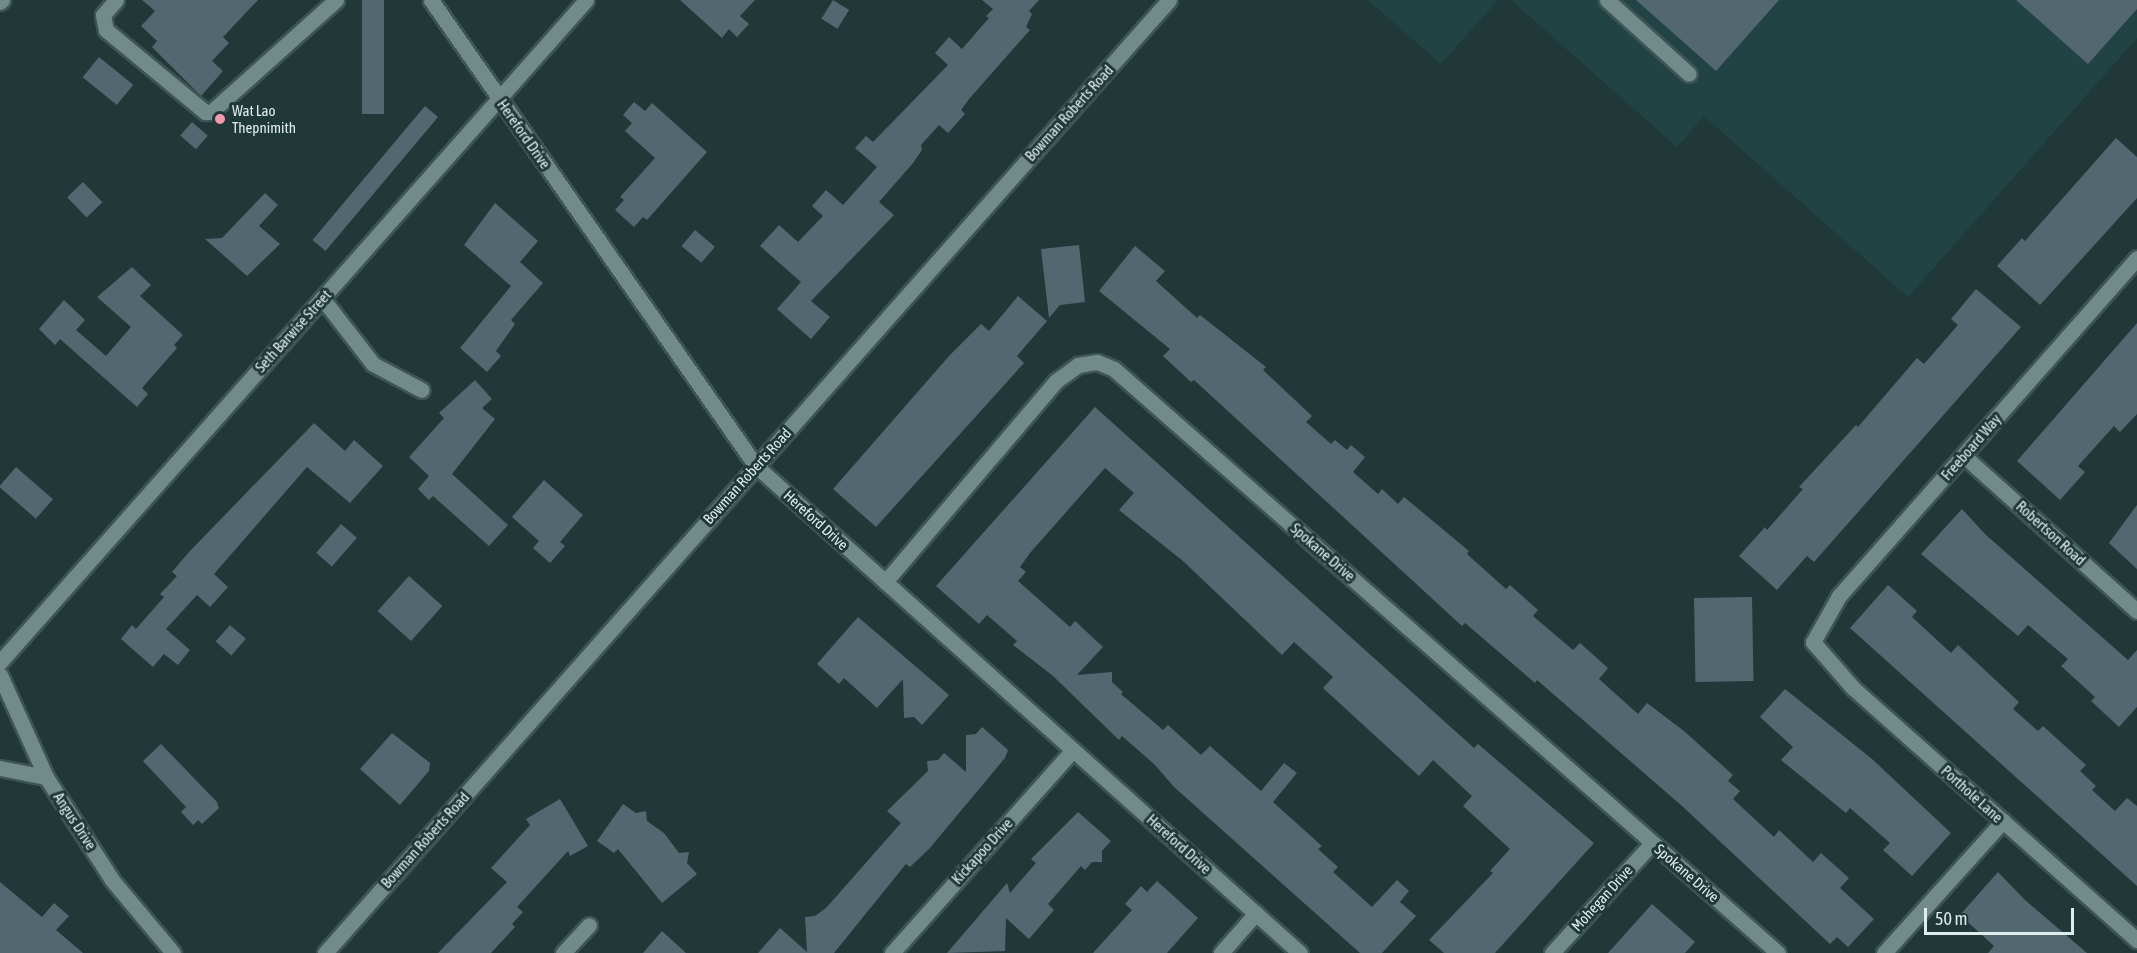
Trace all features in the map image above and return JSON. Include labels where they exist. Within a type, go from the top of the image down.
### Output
[{"type":"street","points":[[116,0],[103,15],[106,30],[205,112],[211,112],[336,0]]},
{"type":"street","name":"Hereford Drive","points":[[431,0],[756,466],[1300,953]]},
{"type":"street","name":"Seth Barwise Street","points":[[0,662],[586,0]]},
{"type":"street","name":"Bowman Roberts Road","points":[[325,953],[1169,0]]},
{"type":"street","points":[[1607,0],[1689,74]]},
{"type":"street","name":"Freeboard Way","points":[[1813,642],[1839,596],[2137,258]]},
{"type":"street","points":[[322,298],[373,364],[422,390]]},
{"type":"street","name":"Spokane Drive","points":[[885,582],[1056,381],[1078,365],[1096,362],[1114,369],[1778,953]]},
{"type":"street","name":"Robertson Road","points":[[1964,456],[2137,611]]},
{"type":"street","name":"Porthole Lane","points":[[1813,642],[1853,688],[2137,940]]},
{"type":"street","name":"Angus Drive","points":[[0,675],[46,777],[112,880],[173,953]]},
{"type":"street","name":"Kickapoo Drive","points":[[892,953],[1073,750]]},
{"type":"street","points":[[0,768],[46,777]]},
{"type":"street","points":[[1884,953],[2003,821]]},
{"type":"street","name":"Mohegan Drive","points":[[1552,953],[1652,843]]},
{"type":"street","points":[[1221,953],[1256,913]]},
{"type":"street","points":[[563,953],[589,925]]},
{"type":"shaded area","points":[[1368,0],[1498,0],[1441,64]]},
{"type":"shaded area","points":[[1511,0],[2137,0],[2137,38],[1908,297],[1704,116],[1677,147]]},
{"type":"building","points":[[142,0],[258,0],[223,37],[229,43],[212,61],[223,71],[201,96],[152,47],[157,41],[141,26],[155,11]]},
{"type":"building","points":[[362,0],[384,0],[384,114],[362,114]]},
{"type":"building","points":[[680,0],[755,0],[740,16],[749,24],[737,37],[729,29],[722,38]]},
{"type":"building","points":[[833,0],[849,10],[837,29],[821,19]]},
{"type":"building","points":[[982,0],[1039,0],[1029,11],[1032,14],[1026,27],[1030,30],[969,99],[961,110],[965,114],[948,133],[939,125],[921,145],[922,150],[913,163],[879,202],[894,215],[811,301],[830,317],[811,339],[777,309],[801,282],[760,246],[779,225],[798,242],[823,216],[812,206],[826,190],[843,205],[877,167],[855,148],[866,136],[873,142],[948,65],[935,53],[949,37],[962,49],[989,18],[986,16],[993,9]]},
{"type":"building","points":[[1636,0],[1779,0],[1716,71]]},
{"type":"building","points":[[2016,0],[2137,0],[2137,9],[2088,64]]},
{"type":"building","points":[[99,57],[133,85],[117,105],[83,77]]},
{"type":"building","points":[[634,102],[645,111],[652,103],[707,152],[647,220],[643,217],[634,227],[615,210],[624,200],[620,197],[655,158],[625,131],[632,123],[623,115]]},
{"type":"building","points":[[425,106],[438,117],[326,251],[313,240]]},
{"type":"building","points":[[192,122],[208,136],[196,149],[180,136]]},
{"type":"building","points":[[2116,138],[2137,157],[2137,198],[2040,305],[1997,266],[2022,238],[2025,241]]},
{"type":"building","points":[[83,182],[102,202],[87,217],[67,197]]},
{"type":"building","points":[[265,193],[278,205],[259,226],[280,244],[247,276],[205,239],[222,238]]},
{"type":"building","points":[[495,203],[538,241],[520,262],[543,283],[511,320],[515,324],[496,351],[501,356],[487,372],[460,348],[511,286],[464,245]]},
{"type":"building","points":[[695,230],[715,247],[701,263],[682,246]]},
{"type":"building","points":[[1079,245],[1085,302],[1060,305],[1049,318],[1041,249]]},
{"type":"building","points":[[1135,246],[1165,271],[1156,281],[1197,318],[1200,315],[1266,367],[1263,370],[1312,416],[1306,422],[1331,444],[1335,440],[1347,450],[1351,445],[1365,457],[1353,472],[1378,494],[1382,489],[1398,504],[1404,497],[1469,551],[1467,554],[1506,589],[1510,585],[1538,610],[1533,616],[1573,650],[1580,643],[1608,668],[1599,679],[1638,714],[1647,703],[1684,731],[1733,775],[1728,781],[1740,791],[1733,799],[1774,837],[1779,830],[1813,862],[1821,853],[1849,878],[1840,888],[1874,919],[1848,947],[1837,937],[1830,944],[1682,806],[1537,680],[1535,683],[1465,623],[1462,626],[1194,380],[1191,382],[1163,356],[1170,349],[1099,291]]},
{"type":"building","points":[[132,267],[151,285],[140,296],[183,335],[174,345],[177,348],[142,388],[148,394],[137,407],[60,339],[55,345],[39,329],[64,300],[85,320],[76,330],[106,356],[131,327],[97,297]]},
{"type":"building","points":[[1976,289],[2021,327],[1814,562],[1807,556],[1777,590],[1739,556],[1765,527],[1767,530],[1803,489],[1799,487],[1856,425],[1858,427],[1917,358],[1924,364],[1958,325],[1951,319]]},
{"type":"building","points":[[1018,296],[1047,321],[1017,356],[1024,363],[876,527],[833,489],[949,356],[981,324],[989,331]]},
{"type":"building","points":[[2137,323],[2137,414],[2120,432],[2114,426],[2078,466],[2085,472],[2060,500],[2017,461]]},
{"type":"building","points":[[475,380],[492,399],[482,408],[495,419],[452,474],[508,525],[489,546],[433,496],[429,500],[418,489],[429,476],[409,457],[444,418],[439,413]]},
{"type":"building","points":[[1095,407],[1474,748],[1478,744],[1594,843],[1495,953],[1444,953],[1429,940],[1493,873],[1490,871],[1510,849],[1463,806],[1472,796],[1433,760],[1419,776],[1323,688],[1333,677],[1294,642],[1282,655],[1183,561],[1119,510],[1134,493],[1105,468],[1030,553],[1020,567],[1026,572],[1018,581],[1070,627],[1075,621],[1103,647],[1077,675],[1112,672],[1112,682],[1123,692],[1121,694],[1163,730],[1168,725],[1201,755],[1210,746],[1261,791],[1284,763],[1297,773],[1273,802],[1322,846],[1318,849],[1338,867],[1333,872],[1372,907],[1397,880],[1409,891],[1400,902],[1416,916],[1382,953],[1360,953],[1174,787],[1155,765],[1122,736],[1119,740],[1053,676],[1013,645],[1017,641],[987,615],[979,624],[936,586]]},
{"type":"building","points":[[314,423],[345,451],[354,440],[383,466],[350,503],[307,467],[214,574],[228,587],[210,607],[197,595],[166,629],[190,650],[178,665],[164,654],[153,667],[121,639],[132,625],[136,629],[164,597],[160,594],[177,576],[172,572],[189,552]]},
{"type":"building","points":[[16,467],[53,499],[36,519],[0,488]]},
{"type":"building","points":[[544,480],[583,515],[560,542],[565,546],[550,563],[533,548],[539,541],[512,517]]},
{"type":"building","points":[[2137,505],[2137,569],[2109,543]]},
{"type":"building","points":[[1962,509],[1986,535],[2128,660],[2137,650],[2137,707],[2119,727],[2091,701],[2095,697],[2061,666],[2068,659],[2028,625],[2018,636],[1921,554]]},
{"type":"building","points":[[341,524],[357,538],[332,566],[316,553]]},
{"type":"building","points":[[409,576],[442,606],[411,641],[378,611]]},
{"type":"building","points":[[1888,585],[1917,611],[1912,617],[1951,653],[1958,645],[2019,702],[2013,709],[2038,731],[2043,726],[2086,765],[2080,771],[2096,786],[2092,790],[2115,811],[2127,798],[2137,806],[2137,886],[1850,628]]},
{"type":"building","points":[[1752,597],[1753,681],[1695,682],[1694,598]]},
{"type":"building","points":[[858,617],[949,695],[922,725],[914,717],[904,718],[903,679],[877,708],[844,678],[839,684],[817,664]]},
{"type":"building","points":[[230,625],[246,639],[231,655],[216,642]]},
{"type":"building","points":[[1785,689],[1872,759],[1951,833],[1912,876],[1883,850],[1890,843],[1850,808],[1846,813],[1781,760],[1793,747],[1760,717]]},
{"type":"building","points":[[982,727],[1008,750],[1005,758],[929,849],[910,867],[906,864],[834,953],[758,953],[780,928],[807,952],[805,917],[815,916],[826,908],[901,823],[887,811],[928,771],[927,761],[938,760],[944,753],[966,772],[966,735],[976,734]]},
{"type":"building","points":[[392,733],[430,763],[429,771],[400,805],[360,769]]},
{"type":"building","points":[[161,744],[217,802],[219,808],[202,824],[198,820],[193,825],[181,812],[186,807],[143,761]]},
{"type":"building","points":[[560,799],[588,846],[570,856],[568,851],[517,907],[523,912],[512,924],[515,927],[491,953],[438,953],[507,882],[491,868],[530,825],[526,819]]},
{"type":"building","points":[[623,804],[636,813],[646,811],[647,821],[664,833],[679,853],[689,852],[687,863],[697,874],[662,903],[618,849],[614,853],[597,841]]},
{"type":"building","points":[[1078,812],[1111,841],[1102,851],[1102,862],[1092,862],[1085,870],[1081,866],[1048,904],[1054,910],[1029,939],[1006,918],[1005,951],[947,953],[1007,883],[1010,893],[1036,863],[1031,859]]},
{"type":"building","points":[[1998,872],[2025,900],[2087,953],[1988,953],[1994,946],[1960,915]]},
{"type":"building","points":[[1157,881],[1198,918],[1167,953],[1093,953],[1132,910],[1125,904],[1141,886],[1147,892]]},
{"type":"building","points":[[0,882],[42,917],[54,903],[69,916],[56,930],[83,953],[0,953]]},
{"type":"building","points":[[1652,904],[1695,942],[1685,953],[1608,953]]},
{"type":"building","points":[[662,931],[686,953],[643,953]]},
{"type":"place","name":"Wat Lao Thepnimith","points":[[220,119]]}]
